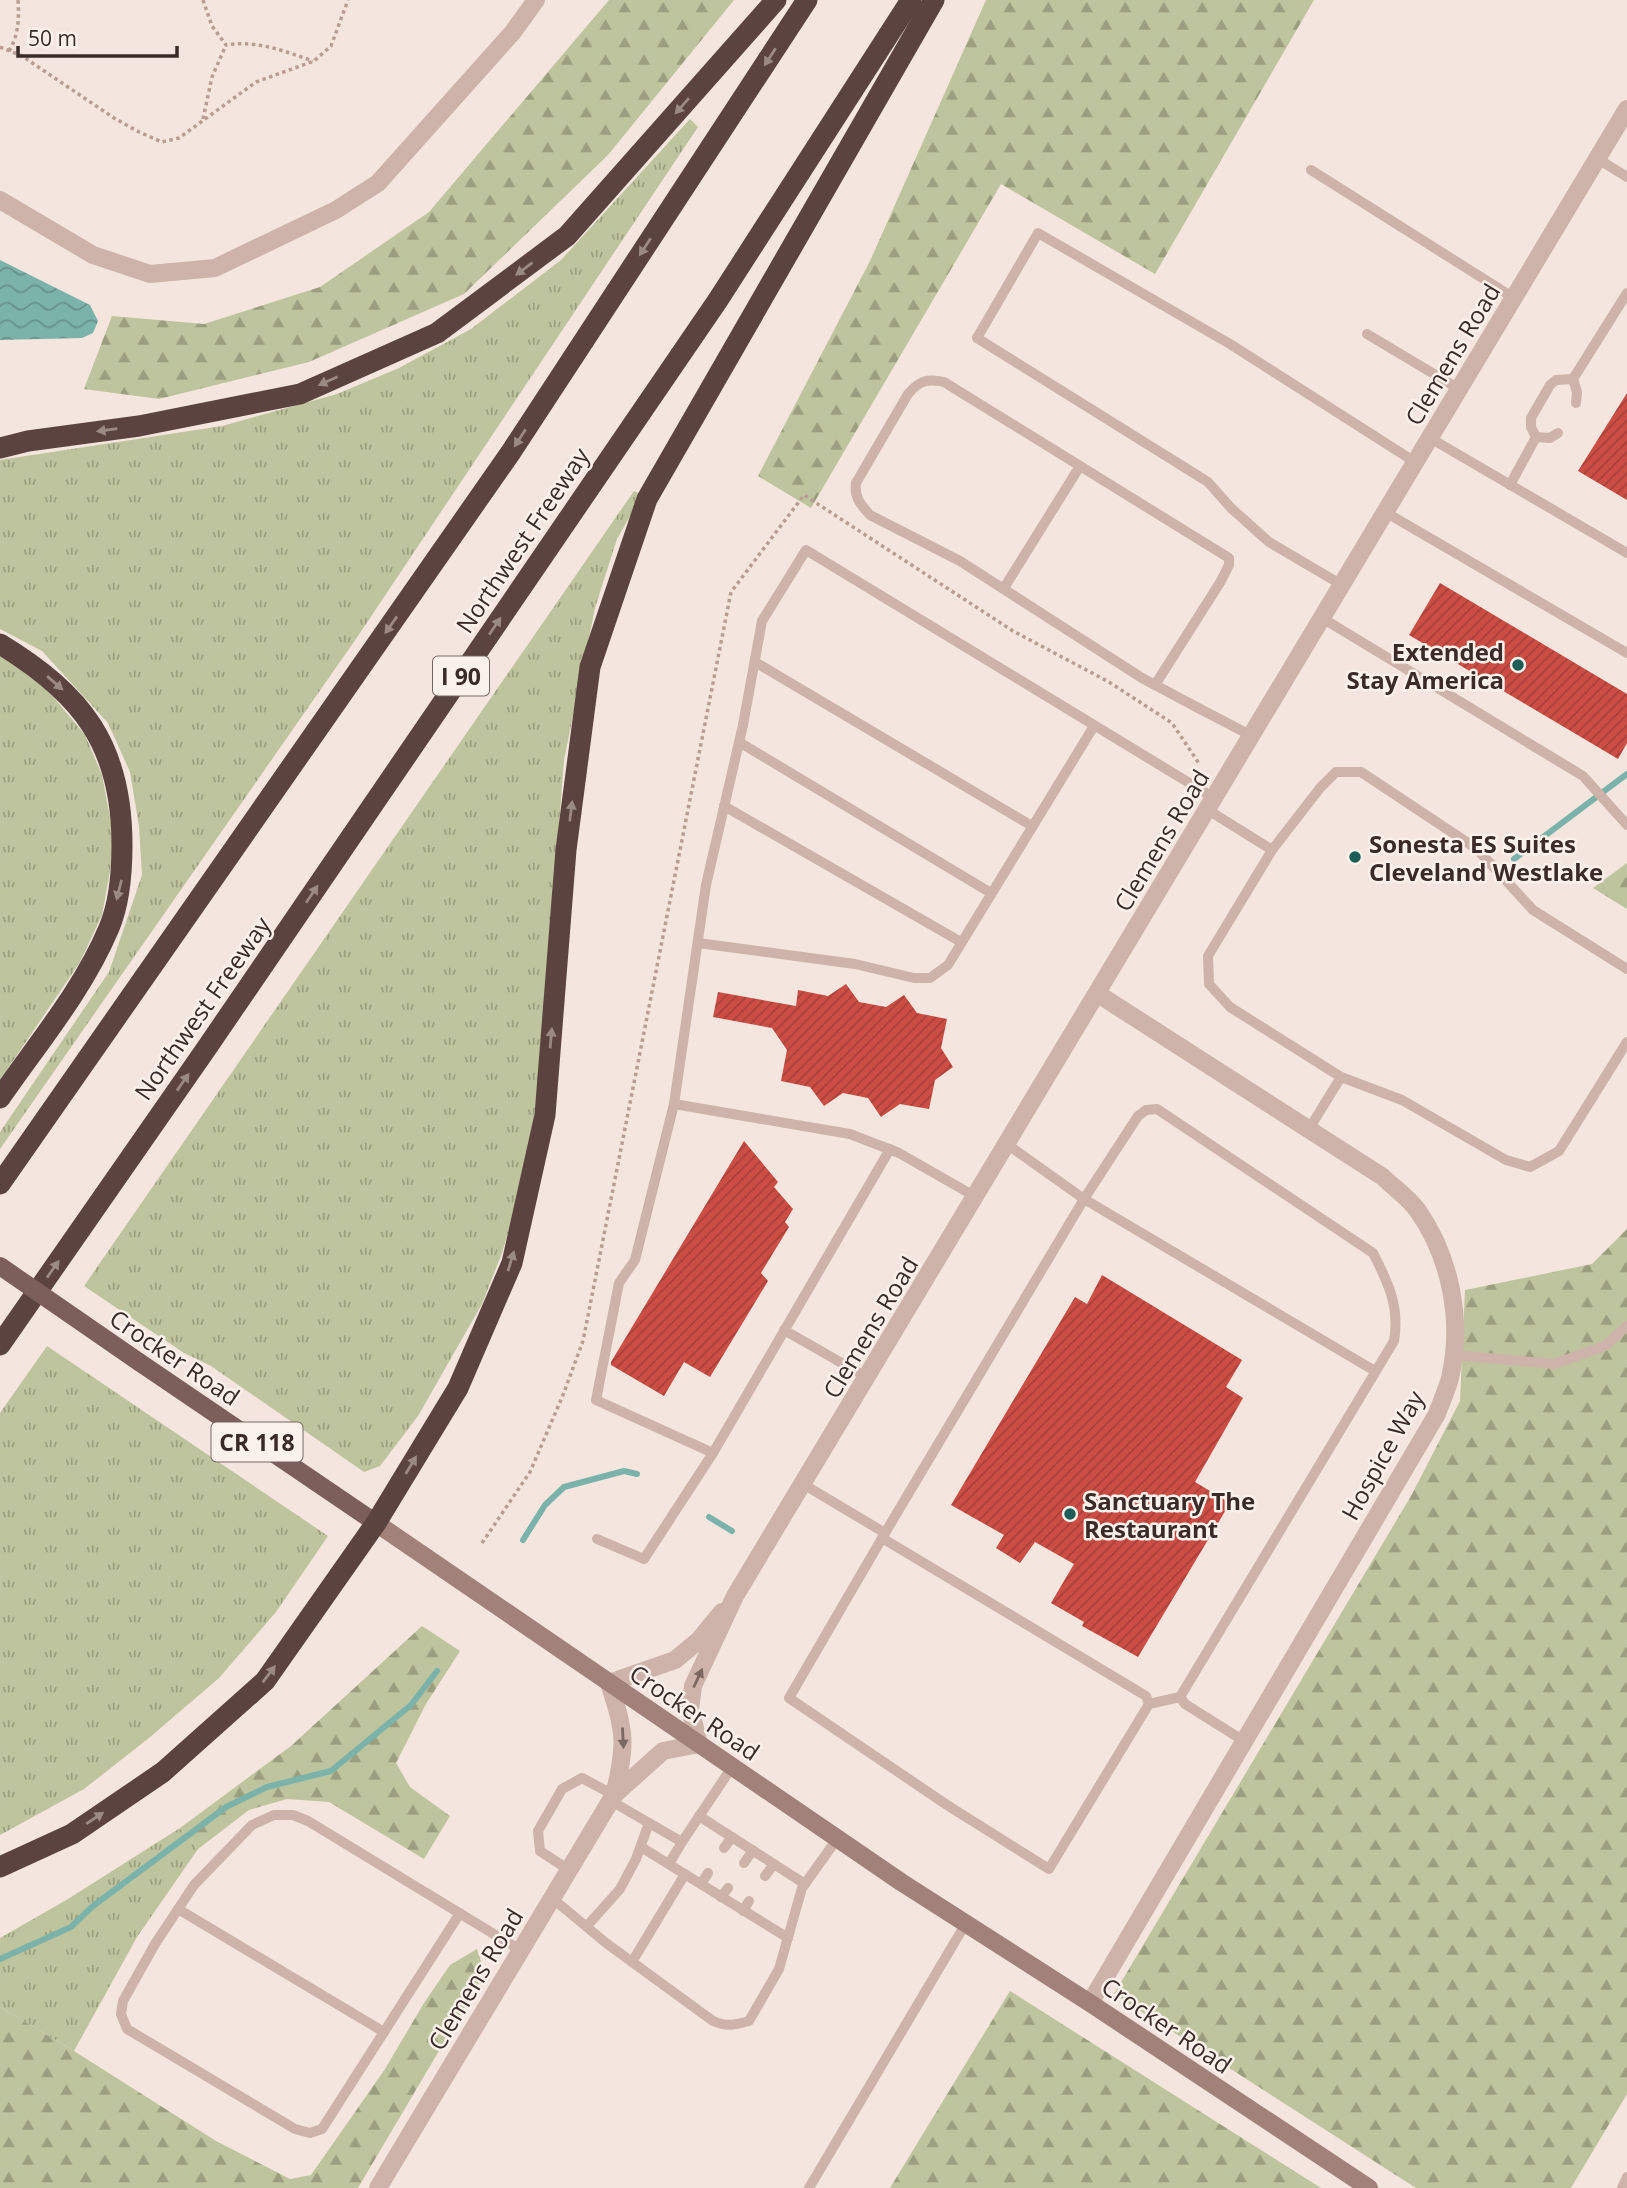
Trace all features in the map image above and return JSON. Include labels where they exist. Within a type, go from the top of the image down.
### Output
[{"type":"highway","points":[[0,448],[28,441],[139,426],[300,394],[438,333],[567,236],[776,0]]},
{"type":"highway","points":[[0,1184],[511,452],[807,0]]},
{"type":"highway","name":"Northwest Freeway","points":[[0,1345],[206,1049],[718,299],[911,0]]},
{"type":"highway","points":[[0,1867],[72,1834],[163,1772],[265,1681],[376,1523],[458,1388],[512,1263],[545,1115],[566,850],[590,667],[647,499],[934,0]]},
{"type":"highway","points":[[0,643],[34,664],[67,694],[89,719],[107,752],[122,817],[122,876],[110,926],[84,978],[0,1098]]},
{"type":"main road","name":"Crocker Road","points":[[0,1266],[837,1839],[1369,2188]]},
{"type":"street","points":[[0,200],[93,255],[150,274],[215,268],[336,211],[378,183],[513,32],[537,0]]},
{"type":"street","name":"Clemens Road","points":[[378,2188],[613,1798],[663,1751],[699,1744],[691,1709],[693,1686],[736,1596],[1627,109]]},
{"type":"street","name":"Hospice Way","points":[[1090,2003],[1437,1414],[1450,1379],[1455,1341],[1454,1300],[1442,1255],[1418,1210],[1383,1177],[1098,994]]},
{"type":"street","name":"Clemens Road","points":[[613,1798],[623,1758],[624,1733],[610,1683],[675,1660],[699,1640],[736,1596]]},
{"type":"lane","points":[[1598,159],[1627,177]]},
{"type":"lane","points":[[1311,170],[1514,298]]},
{"type":"lane","points":[[1342,585],[1269,542],[1231,508],[1208,482],[976,338],[1038,233],[1230,344],[1415,462]]},
{"type":"lane","points":[[1576,403],[1577,392],[1573,379],[1627,293]]},
{"type":"lane","points":[[1367,334],[1459,389]]},
{"type":"lane","points":[[1536,437],[1531,427],[1531,418],[1550,385],[1556,380],[1573,379]]},
{"type":"lane","points":[[1155,685],[1221,581],[1229,565],[1229,558],[944,382],[924,380],[908,394],[856,483],[855,493],[859,503],[870,515],[960,561],[1155,685],[1252,736]]},
{"type":"lane","points":[[1536,437],[1550,438],[1558,433]]},
{"type":"lane","points":[[1510,485],[1536,437]]},
{"type":"lane","points":[[1430,438],[1627,553]]},
{"type":"lane","points":[[1004,587],[1080,466]]},
{"type":"lane","points":[[1385,512],[1627,653]]},
{"type":"lane","points":[[713,1452],[596,1400],[620,1283],[635,1260],[674,1104],[706,886],[739,742],[762,621],[806,550],[1094,726],[1211,804],[1272,850]]},
{"type":"lane","points":[[1322,618],[1583,776],[1627,825]]},
{"type":"lane","points":[[755,662],[1032,826]]},
{"type":"lane","points":[[698,943],[855,964],[914,978],[930,978],[948,965],[1094,726]]},
{"type":"lane","points":[[739,742],[991,893]]},
{"type":"lane","points":[[1627,969],[1533,910],[1477,849],[1361,772],[1336,772],[1320,788],[1272,850],[1208,956],[1209,984],[1230,1007],[1341,1077],[1402,1100],[1506,1160],[1530,1167],[1559,1152],[1627,1042]]},
{"type":"lane","points":[[724,806],[961,942]]},
{"type":"lane","points":[[1308,1129],[1341,1077]]},
{"type":"lane","points":[[674,1104],[850,1134],[890,1149],[976,1197]]},
{"type":"lane","points":[[1157,1109],[1373,1253],[1391,1287],[1397,1322],[1394,1341],[1180,1697],[1149,1704],[1049,1870],[789,1698],[1084,1199],[1138,1116],[1146,1110],[1157,1109]]},
{"type":"lane","points":[[1008,1145],[1084,1199],[1376,1371]]},
{"type":"lane","points":[[597,1539],[645,1559],[713,1452],[890,1149]]},
{"type":"lane","points":[[1453,1355],[1555,1364],[1605,1346],[1627,1326]]},
{"type":"lane","points":[[784,1330],[868,1378]]},
{"type":"lane","points":[[803,1484],[1135,1689],[1146,1696],[1149,1704]]},
{"type":"lane","points":[[1180,1697],[1185,1704],[1244,1741]]},
{"type":"lane","points":[[669,1864],[732,1766]]},
{"type":"lane","points":[[569,1870],[540,1851],[538,1831],[562,1789],[582,1778],[681,1842]]},
{"type":"lane","points":[[460,1913],[322,2129],[310,2133],[295,2129],[127,2029],[121,2014],[123,2001],[155,1944],[194,1885],[253,1825],[274,1815],[293,1815],[308,1821],[460,1913],[520,1950]]},
{"type":"lane","points":[[699,1816],[805,1884]]},
{"type":"lane","points":[[587,1926],[627,1885],[649,1823]]},
{"type":"lane","points":[[724,1849],[732,1837]]},
{"type":"lane","points":[[552,1898],[632,1962],[713,2021],[725,2026],[736,2025],[749,2021],[779,1969],[805,1884],[837,1839]]},
{"type":"lane","points":[[641,1847],[788,1938]]},
{"type":"lane","points":[[744,1863],[752,1850]]},
{"type":"lane","points":[[765,1876],[774,1864]]},
{"type":"lane","points":[[701,1884],[708,1873]]},
{"type":"lane","points":[[632,1962],[646,1928],[660,1905],[685,1874]]},
{"type":"lane","points":[[721,1897],[728,1888]]},
{"type":"lane","points":[[743,1911],[749,1901]]},
{"type":"lane","points":[[606,1905],[617,1911]]},
{"type":"lane","points":[[178,1909],[384,2032]]},
{"type":"lane","points":[[809,2188],[966,1923]]},
{"type":"lane","points":[[1622,2188],[1627,2177]]},
{"type":"path","points":[[9,51],[16,39],[18,0]]},
{"type":"path","points":[[203,0],[212,26],[226,45]]},
{"type":"path","points":[[0,47],[22,56],[114,118],[162,142],[179,138],[256,82],[314,61],[331,46],[348,0]]},
{"type":"path","points":[[226,45],[241,42],[277,48],[314,61]]},
{"type":"path","points":[[203,121],[212,77],[226,45]]},
{"type":"path","points":[[482,1543],[530,1472],[564,1395],[583,1341],[731,592],[804,495],[1013,631],[1109,682],[1172,723],[1200,765]]},
{"type":"green space","points":[[609,0],[734,0],[608,155],[464,294],[309,362],[159,399],[84,389],[112,316],[204,324],[320,287],[429,212]]},
{"type":"green space","points":[[986,0],[1314,0],[1155,274],[1001,184],[811,508],[758,476],[870,261]]},
{"type":"green space","points":[[690,119],[698,127],[358,636],[0,1149],[0,1132],[109,972],[142,875],[139,826],[130,772],[108,723],[42,651],[0,629],[0,460],[222,426],[337,394],[399,368],[471,329],[561,260]]},
{"type":"green space","points":[[634,491],[642,495],[617,539],[595,608],[564,760],[541,1059],[528,1166],[502,1253],[482,1304],[418,1416],[380,1466],[364,1472],[211,1366],[184,1353],[84,1286]]},
{"type":"green space","points":[[0,656],[40,681],[85,735],[102,775],[115,844],[102,915],[80,962],[0,1080]]},
{"type":"green space","points":[[1627,863],[1627,909],[1593,888]]},
{"type":"green space","points":[[1627,1229],[1627,2094],[1571,2188],[1416,2188],[1114,1994],[1411,1496],[1460,1401],[1465,1290],[1592,1264]]},
{"type":"green space","points":[[47,1346],[328,1536],[276,1612],[219,1678],[84,1789],[0,1835],[0,1413]]},
{"type":"green space","points":[[422,1626],[460,1651],[426,1704],[396,1763],[410,1787],[450,1816],[424,1859],[329,1802],[287,1799],[249,1810],[198,1849],[180,1828],[291,1746]]},
{"type":"green space","points":[[180,1828],[198,1849],[137,1937],[74,2051],[0,2007],[0,1938],[68,1899]]},
{"type":"green space","points":[[477,1949],[485,1973],[358,2188],[0,2188],[0,2007],[216,2141],[290,2179],[311,2175],[385,2069],[450,1965]]},
{"type":"green space","points":[[1010,1991],[1321,2188],[890,2188]]},
{"type":"water","points":[[0,260],[90,305],[98,321],[93,333],[82,338],[0,340]]},
{"type":"building","points":[[1627,393],[1627,500],[1578,471]]},
{"type":"building","name":"Extended Stay America","points":[[1440,583],[1627,694],[1627,743],[1618,759],[1409,635]]},
{"type":"building","points":[[846,984],[859,1002],[886,1007],[904,995],[917,1013],[947,1019],[941,1048],[953,1067],[935,1080],[929,1109],[900,1104],[881,1117],[868,1098],[843,1093],[824,1106],[810,1087],[781,1081],[787,1050],[772,1028],[713,1017],[718,992],[796,1006],[798,990],[828,996]]},
{"type":"building","points":[[744,1141],[778,1182],[774,1187],[793,1209],[785,1222],[789,1227],[761,1273],[768,1281],[710,1377],[684,1362],[664,1396],[611,1365],[611,1362]]},
{"type":"building","points":[[1102,1275],[1242,1360],[1226,1387],[1243,1398],[1195,1482],[1230,1503],[1138,1657],[1082,1626],[1084,1622],[1051,1603],[1074,1564],[1035,1542],[1020,1563],[996,1548],[1004,1535],[951,1505],[1075,1297],[1087,1304]]},
{"type":"waterway","points":[[1514,859],[1627,774]]},
{"type":"waterway","points":[[523,1540],[545,1505],[564,1487],[624,1471],[637,1474]]},
{"type":"waterway","points":[[709,1517],[732,1531]]},
{"type":"waterway","points":[[0,1959],[71,1927],[93,1906],[226,1807],[267,1787],[331,1771],[411,1705],[437,1671]]},
{"type":"place","name":"Extended Stay America","points":[[1518,665]]},
{"type":"place","name":"Sonesta ES Suites Cleveland Westlake","points":[[1355,857]]},
{"type":"place","name":"Sanctuary The Restaurant","points":[[1070,1514]]}]
